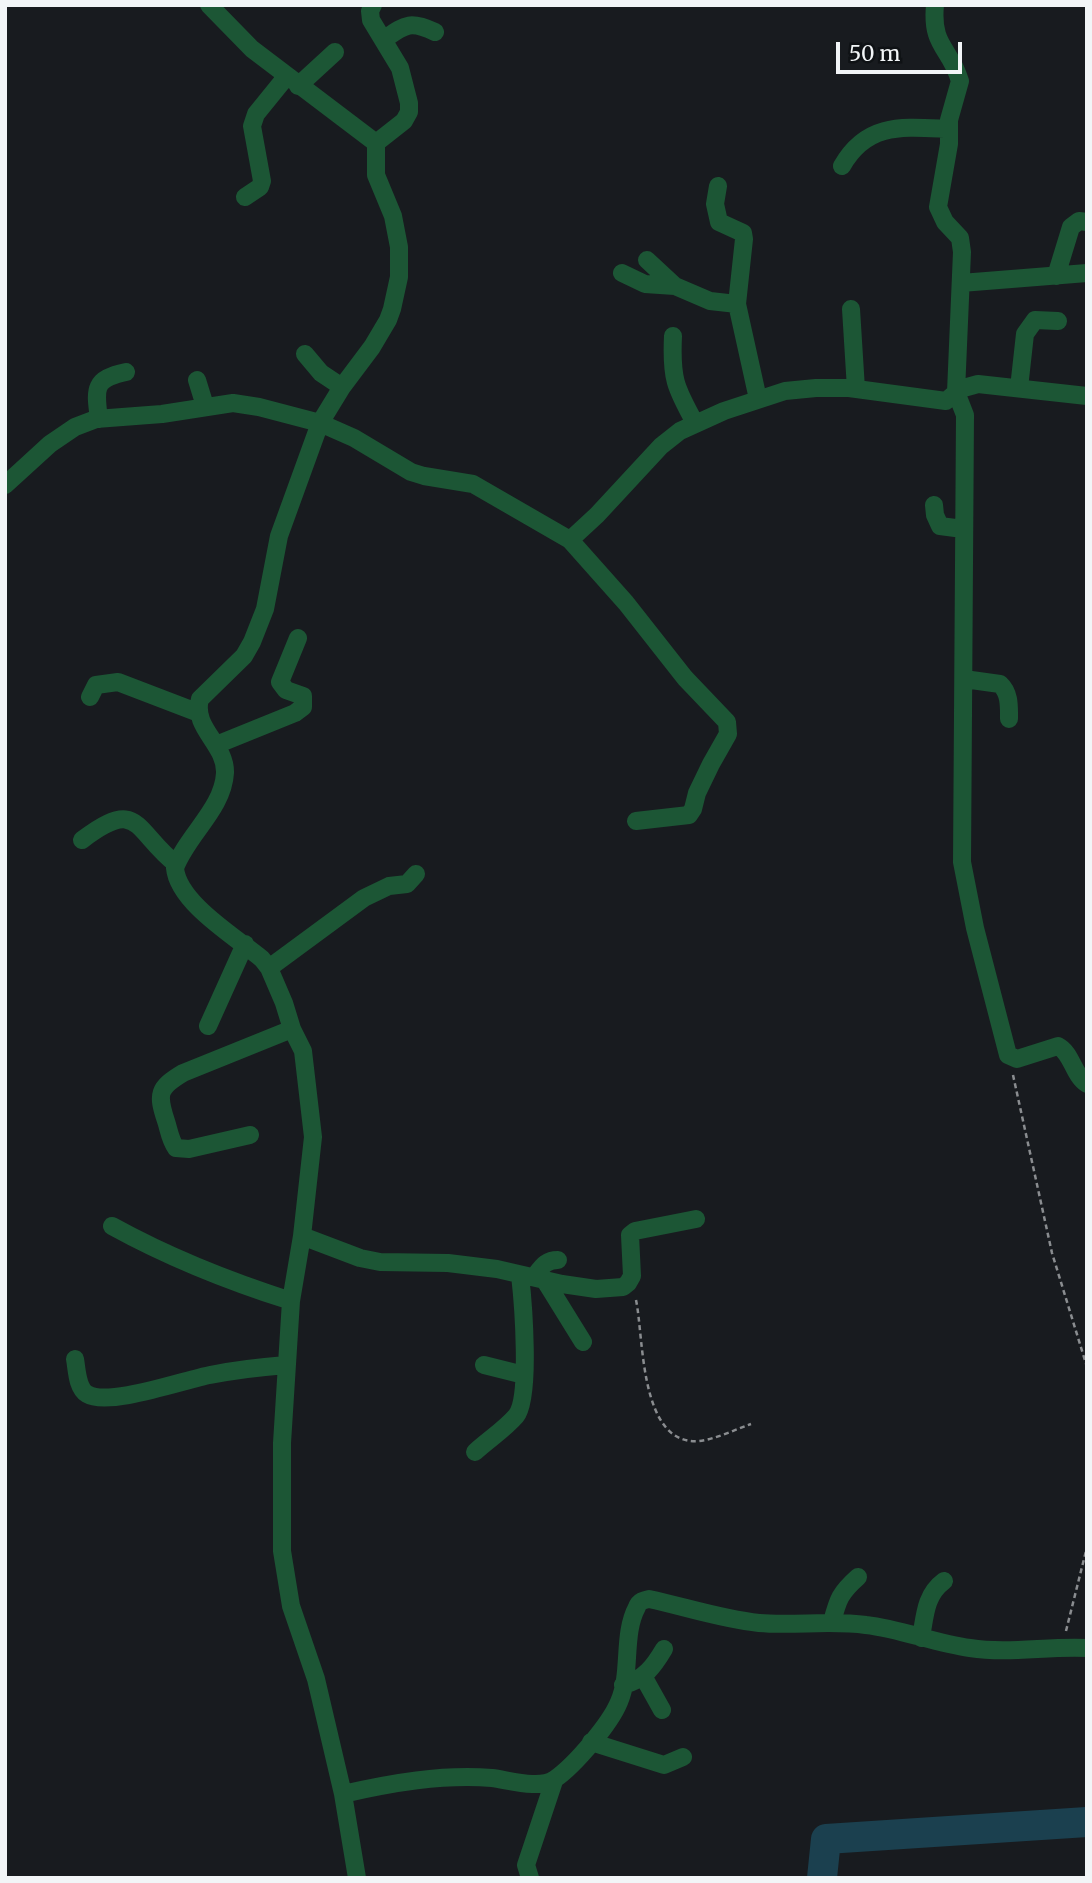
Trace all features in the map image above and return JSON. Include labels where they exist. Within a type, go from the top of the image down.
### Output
[{"type":"street","points":[[209,5],[252,49],[376,143]]},
{"type":"street","points":[[373,5],[370,11],[371,20],[400,68],[406,86],[409,112],[396,128],[376,143]]},
{"type":"street","points":[[935,5],[933,22],[936,37],[960,81],[948,129],[950,144],[938,207],[945,222],[960,238],[962,252],[956,392],[965,415],[961,862],[972,917],[1008,1055],[1017,1059],[1058,1046],[1064,1049],[1078,1076],[1087,1084]]},
{"type":"street","points":[[383,40],[409,24],[420,25],[435,33]]},
{"type":"street","points":[[245,197],[260,187],[262,181],[252,127],[256,114],[292,81],[335,52]]},
{"type":"street","points":[[842,166],[859,142],[867,136],[915,127],[948,129]]},
{"type":"street","points":[[357,1878],[343,1794],[316,1679],[291,1606],[280,1533],[291,1301],[302,1236],[313,1137],[305,1061],[269,968],[245,944],[187,896],[176,877],[176,863],[222,787],[222,755],[205,729],[198,703],[202,695],[244,656],[259,626],[271,582],[279,536],[320,423],[388,320],[398,288],[399,247],[393,216],[376,175],[376,143]]},
{"type":"street","points":[[718,186],[715,204],[719,222],[743,233],[737,304],[758,399]]},
{"type":"street","points":[[1056,276],[1071,228],[1079,221],[1087,222]]},
{"type":"street","points":[[647,260],[675,286]]},
{"type":"street","points":[[622,273],[645,284],[675,286],[710,301],[737,304]]},
{"type":"street","points":[[961,283],[1087,273]]},
{"type":"street","points":[[852,309],[856,389]]},
{"type":"street","points":[[1019,388],[1029,326],[1035,320],[1058,321]]},
{"type":"street","points":[[673,336],[672,371],[695,423]]},
{"type":"street","points":[[304,354],[321,373],[342,387]]},
{"type":"street","points":[[99,419],[97,394],[100,384],[106,376],[125,372]]},
{"type":"street","points":[[197,380],[205,406]]},
{"type":"street","points":[[570,540],[661,446],[695,423],[758,399],[798,389],[856,389],[946,401],[960,388],[978,384],[1087,396]]},
{"type":"street","points":[[5,485],[50,444],[75,427],[99,419],[162,414],[233,403],[320,423],[411,472],[473,484],[570,540],[728,726],[728,734],[706,774],[697,793],[694,809],[689,815],[636,821]]},
{"type":"street","points":[[934,505],[940,526],[964,529]]},
{"type":"street","points":[[216,745],[295,713],[303,707],[303,696],[286,690],[280,682],[298,638]]},
{"type":"street","points":[[964,679],[1000,684],[1006,693],[1009,719]]},
{"type":"street","points":[[89,697],[96,685],[118,682],[199,713]]},
{"type":"street","points":[[82,841],[114,819],[124,819],[144,830],[156,846],[176,863]]},
{"type":"street","points":[[269,968],[364,898],[389,886],[407,884],[416,874]]},
{"type":"street","points":[[208,1026],[245,944]]},
{"type":"street","points":[[250,1135],[189,1149],[176,1148],[160,1104],[160,1095],[167,1082],[183,1073],[292,1028]]},
{"type":"street","points":[[302,1236],[360,1258],[380,1262],[448,1263],[497,1269],[596,1289],[623,1287],[628,1283],[632,1276],[630,1235],[635,1231],[696,1219]]},
{"type":"street","points":[[112,1226],[201,1270],[291,1301]]},
{"type":"street","points":[[475,1452],[518,1414],[523,1400],[533,1277],[544,1263],[558,1260]]},
{"type":"street","points":[[533,1277],[583,1342]]},
{"type":"street","points":[[75,1359],[81,1389],[89,1396],[101,1398],[151,1391],[212,1374],[286,1365]]},
{"type":"street","points":[[484,1365],[524,1375]]},
{"type":"street","points":[[832,1622],[838,1598],[858,1577]]},
{"type":"street","points":[[921,1638],[928,1600],[934,1588],[944,1581]]},
{"type":"street","points":[[530,1878],[526,1865],[554,1780],[611,1718],[621,1699],[629,1636],[636,1607],[641,1601],[649,1599],[714,1617],[762,1623],[832,1622],[867,1625],[937,1643],[1003,1652],[1062,1647],[1087,1648]]},
{"type":"street","points":[[624,1685],[643,1676],[657,1661],[664,1648]]},
{"type":"street","points":[[643,1676],[662,1710]]},
{"type":"street","points":[[591,1742],[664,1765],[683,1757]]},
{"type":"street","points":[[343,1794],[444,1777],[476,1777],[538,1784],[554,1780]]},
{"type":"path","points":[[1008,1055],[1052,1253],[1087,1367]]},
{"type":"path","points":[[623,1287],[634,1295],[637,1301],[647,1386],[663,1423],[676,1436],[698,1441],[751,1424]]},
{"type":"path","points":[[1062,1647],[1087,1547]]},
{"type":"waterway","points":[[822,1878],[826,1839],[1087,1822]]}]
